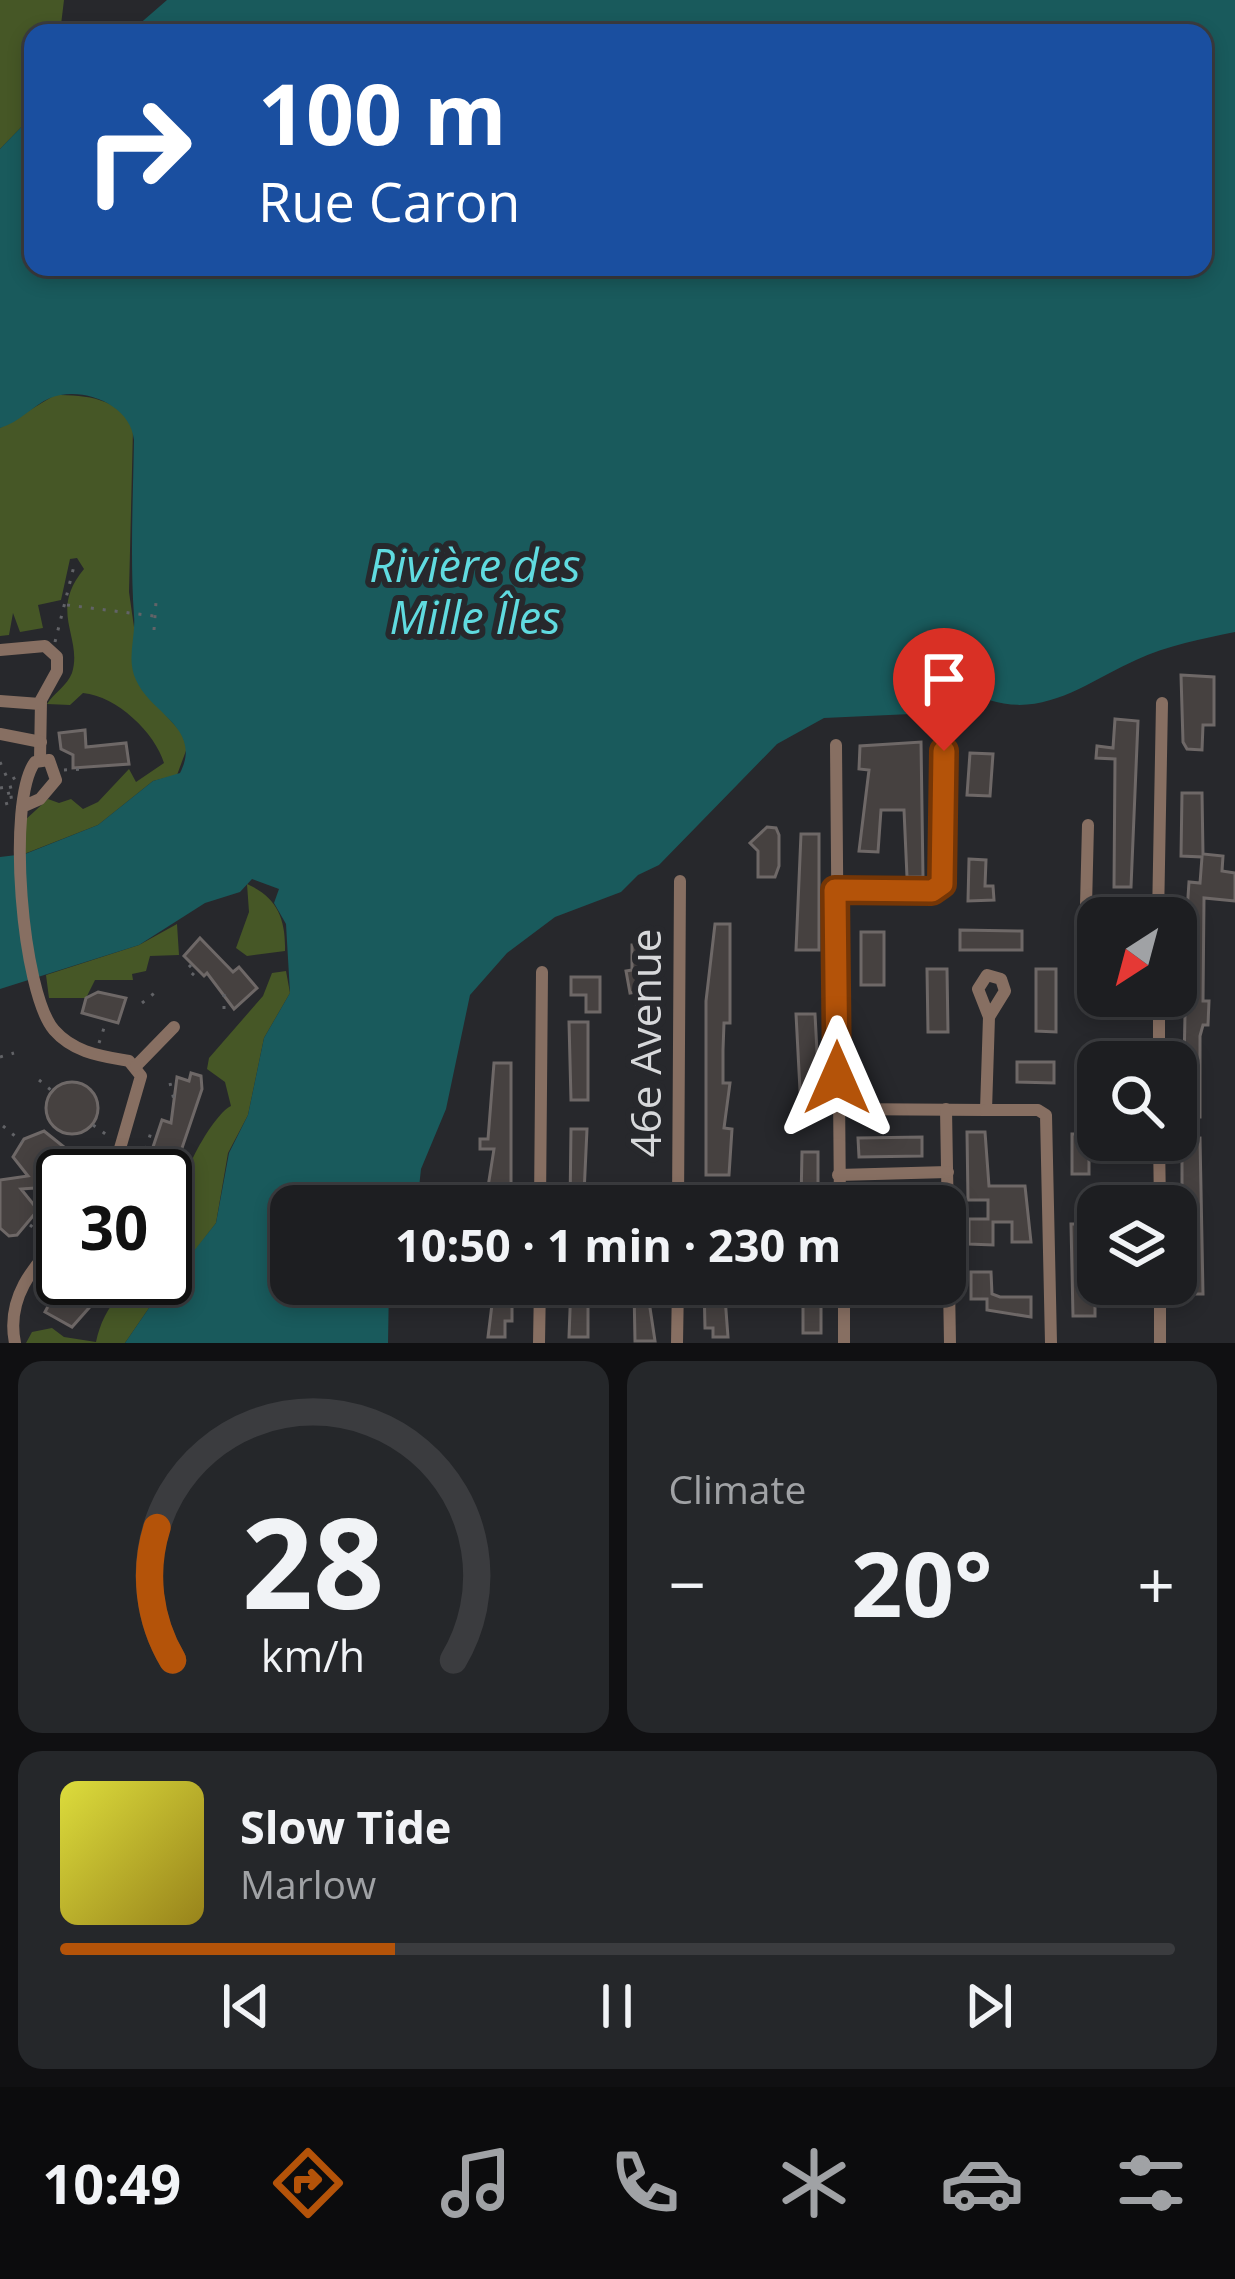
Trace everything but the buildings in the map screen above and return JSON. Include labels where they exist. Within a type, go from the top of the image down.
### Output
[{"type":"street","points":[[0,650],[45,646],[55,652],[57,671],[40,704],[40,760],[10,806],[43,1012],[59,1035],[87,1052],[136,1066]]},
{"type":"street","points":[[0,700],[40,704]]},
{"type":"street","points":[[1158,897],[1162,703]]},
{"type":"street","points":[[0,734],[41,742]]},
{"type":"street","points":[[836,746],[839,1185]]},
{"type":"street","points":[[835,890],[932,891],[942,884],[944,751]]},
{"type":"street","points":[[10,806],[40,799],[56,780],[54,765],[40,760]]},
{"type":"street","points":[[1086,897],[1088,825]]},
{"type":"street","name":"46e Avenue","points":[[678,1185],[680,881]]},
{"type":"street","points":[[540,1185],[542,972]]},
{"type":"street","points":[[986,1109],[989,1017]]},
{"type":"street","points":[[136,1066],[174,1028]]},
{"type":"street","points":[[121,1149],[141,1086],[136,1066]]},
{"type":"street","points":[[837,1109],[1038,1110],[1046,1115],[1052,1343]]},
{"type":"street","points":[[946,1109],[950,1343]]},
{"type":"street","points":[[838,1175],[947,1172]]},
{"type":"street","points":[[15,1343],[13,1316],[22,1286],[36,1267]]},
{"type":"street","points":[[539,1305],[539,1343]]},
{"type":"street","points":[[677,1343],[678,1305]]},
{"type":"street","points":[[844,1305],[844,1343]]},
{"type":"street","points":[[1160,1305],[1160,1343]]},
{"type":"path","points":[[60,632],[75,562]]},
{"type":"path","points":[[154,630],[156,602]]},
{"type":"path","points":[[66,604],[154,616]]},
{"type":"path","points":[[0,762],[10,797]]},
{"type":"path","points":[[63,770],[86,769]]},
{"type":"path","points":[[4,780],[19,778]]},
{"type":"path","points":[[0,788],[8,787],[10,797]]},
{"type":"path","points":[[10,797],[5,798],[10,806]]},
{"type":"path","points":[[191,965],[188,969],[195,976]]},
{"type":"path","points":[[142,1004],[158,991]]},
{"type":"path","points":[[224,994],[224,1009]]},
{"type":"path","points":[[97,1047],[106,1022]]},
{"type":"path","points":[[0,1057],[14,1053]]},
{"type":"path","points":[[39,1079],[52,1090]]},
{"type":"path","points":[[170,1083],[174,1100]]},
{"type":"path","points":[[93,1125],[117,1140]]},
{"type":"path","points":[[3,1126],[22,1142]]},
{"type":"path","points":[[146,1149],[151,1132],[157,1134]]},
{"type":"path","points":[[30,1225],[36,1228]]},
{"type":"green space","points":[[0,0],[64,0],[61,24],[24,24],[24,124],[0,149]]},
{"type":"green space","points":[[55,395],[111,405],[133,429],[129,592],[143,690],[181,732],[187,748],[177,775],[153,781],[98,825],[24,854],[24,821],[48,799],[59,803],[71,799],[83,809],[98,802],[129,769],[136,782],[164,763],[143,728],[109,701],[83,693],[70,705],[47,704],[72,673],[67,611],[68,598],[84,569],[77,558],[70,559],[61,600],[38,605],[43,628],[20,632],[13,613],[9,635],[0,636],[0,428]]},
{"type":"green space","points":[[247,884],[266,895],[278,910],[285,951],[247,956],[236,948],[249,912]]},
{"type":"green space","points":[[177,924],[179,955],[150,956],[146,971],[132,974],[133,980],[95,980],[86,998],[49,998],[46,975],[139,945]]},
{"type":"green space","points":[[286,971],[290,993],[264,1038],[248,1115],[228,1153],[216,1223],[192,1254],[192,1160],[208,1131],[231,1106],[225,1082],[207,1069],[209,1058],[263,996],[272,973]]},
{"type":"green space","points":[[111,1305],[154,1305],[125,1343],[26,1343],[32,1332],[52,1328],[64,1337],[96,1342]]},
{"type":"water","name":"Rivière des Mille Îles","points":[[167,0],[1235,0],[1235,632],[1148,655],[1047,701],[1009,704],[989,700],[976,707],[953,701],[911,714],[824,718],[777,744],[659,865],[638,875],[621,892],[555,917],[507,953],[470,995],[446,1109],[421,1169],[419,1185],[270,1185],[270,1305],[389,1305],[388,1343],[125,1343],[154,1305],[192,1305],[192,1253],[216,1223],[229,1153],[248,1115],[264,1038],[290,993],[286,924],[274,903],[279,889],[252,879],[240,892],[205,903],[139,945],[0,989],[0,857],[25,854],[98,825],[153,781],[180,773],[185,744],[172,722],[143,692],[132,664],[131,427],[114,407],[76,394],[50,398],[0,428],[0,149],[24,124],[24,276],[1212,276],[1212,24],[139,24]]},
{"type":"route","points":[[837,1078],[835,890],[932,891],[942,884],[944,751]]}]
